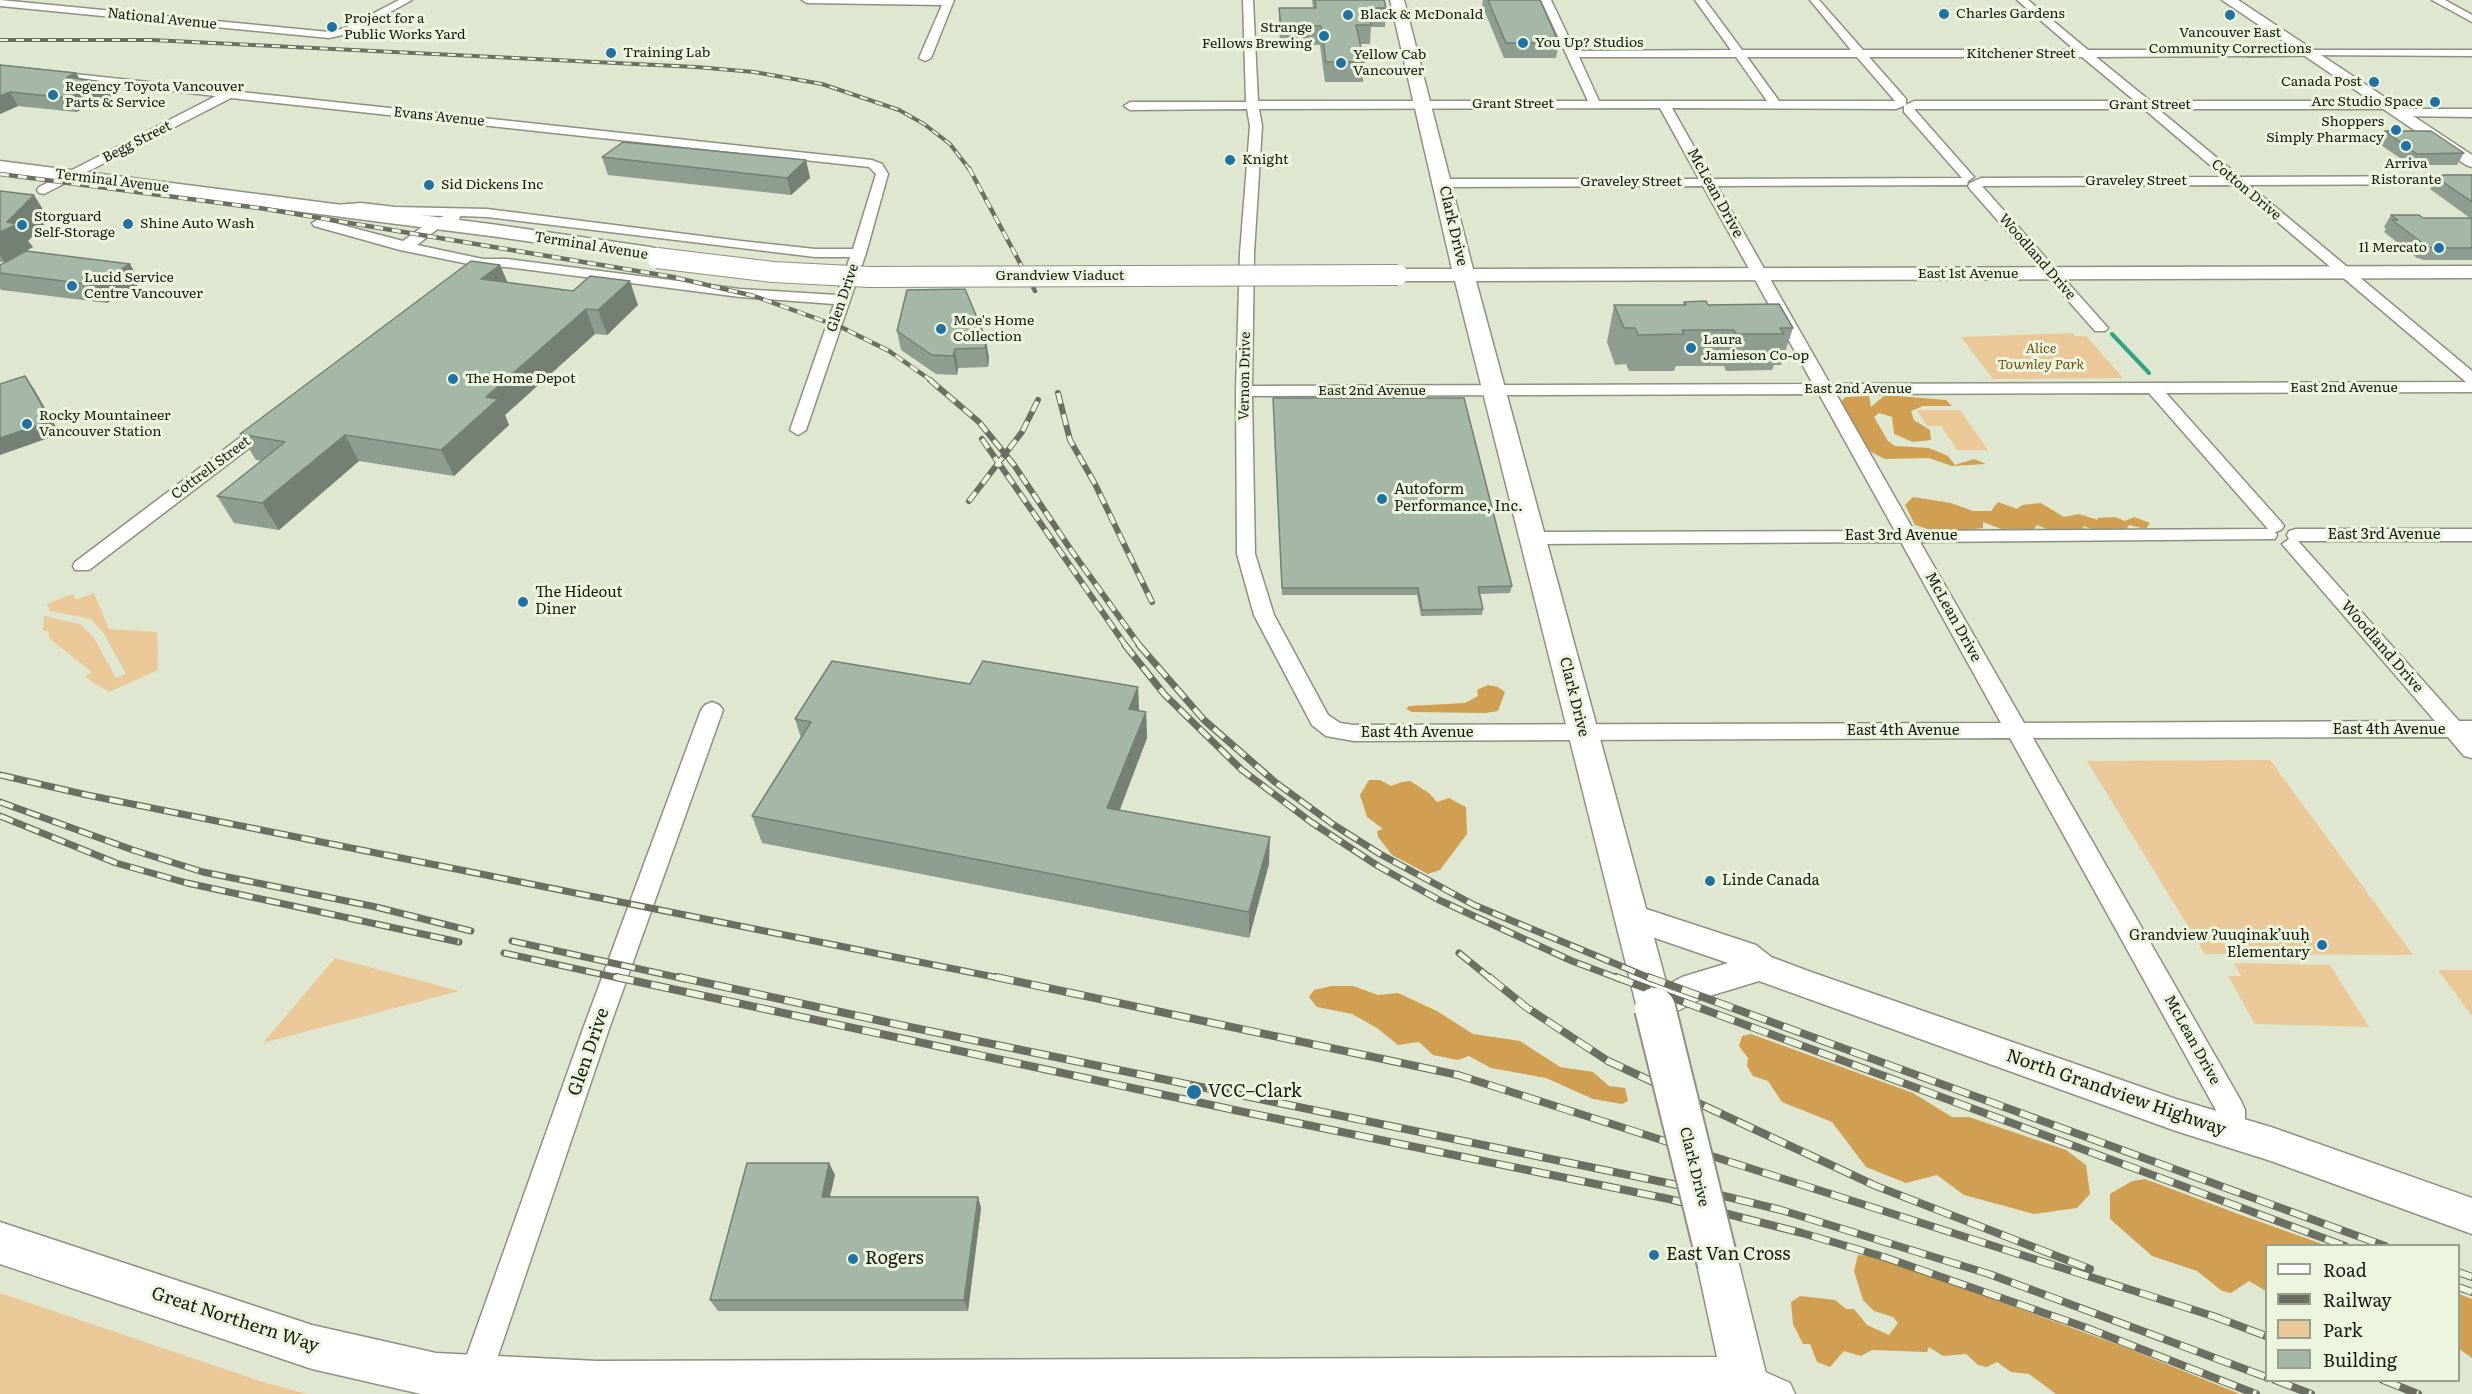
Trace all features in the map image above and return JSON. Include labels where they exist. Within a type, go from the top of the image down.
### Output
[{"type":"main road","name":"Clark Drive","points":[[1397,0],[1444,183],[1464,275],[1655,1008],[1718,1264],[1757,1389]]},
{"type":"main road","name":"Terminal Avenue","points":[[0,167],[71,176],[378,226],[428,228],[640,259],[657,258]]},
{"type":"main road","name":"Terminal Avenue","points":[[0,184],[325,217]]},
{"type":"main road","name":"Grandview Viaduct","points":[[657,258],[773,272],[870,277],[1464,275]]},
{"type":"main road","name":"East 1st Avenue","points":[[1464,275],[2472,272]]},
{"type":"main road","name":"Great Northern Way","points":[[0,1243],[312,1347],[472,1386],[597,1384],[1757,1389]]},
{"type":"street","name":"National Avenue","points":[[0,3],[325,35],[348,31],[407,0]]},
{"type":"street","points":[[809,0],[948,1],[925,58]]},
{"type":"street","name":"Vernon Drive","points":[[1248,0],[1256,126],[1247,254],[1244,391],[1246,554],[1264,615],[1320,720],[1334,730]]},
{"type":"street","points":[[1546,0],[1595,104]]},
{"type":"street","points":[[1700,0],[1776,105]]},
{"type":"street","name":"Woodland Drive","points":[[1813,0],[2100,328]]},
{"type":"street","name":"Cotton Drive","points":[[2021,0],[2472,379]]},
{"type":"street","points":[[2229,0],[2472,162]]},
{"type":"street","points":[[2437,0],[2472,19]]},
{"type":"street","name":"Kitchener Street","points":[[1571,54],[2472,53]]},
{"type":"street","name":"Evans Avenue","points":[[0,69],[844,160],[877,167]]},
{"type":"street","points":[[0,78],[16,70]]},
{"type":"street","name":"Begg Street","points":[[45,190],[229,94]]},
{"type":"street","name":"McLean Drive","points":[[1664,105],[2231,1110],[2231,1132]]},
{"type":"street","name":"Grant Street","points":[[1130,106],[2146,105],[2393,109],[2472,113]]},
{"type":"street","name":"Glen Drive","points":[[798,430],[859,253],[882,174],[877,167]]},
{"type":"street","name":"Graveley Street","points":[[1444,183],[2472,180]]},
{"type":"street","name":"Terminal Avenue","points":[[325,217],[361,207],[405,212],[477,212],[815,253],[859,253]]},
{"type":"street","points":[[405,247],[428,228],[445,219],[460,216],[508,217]]},
{"type":"street","name":"Terminal Avenue","points":[[325,217],[405,247],[483,263],[740,293],[843,300]]},
{"type":"street","points":[[466,276],[483,263]]},
{"type":"street","name":"East 2nd Avenue","points":[[1244,391],[2472,387]]},
{"type":"street","points":[[2154,389],[2271,530],[2287,529],[2294,539]]},
{"type":"street","name":"Cottrell Street","points":[[82,566],[279,417]]},
{"type":"street","name":"East 3rd Avenue","points":[[1533,538],[1908,536],[2271,530]]},
{"type":"street","name":"East 3rd Avenue","points":[[2294,539],[2472,535]]},
{"type":"street","name":"Woodland Drive","points":[[2294,539],[2463,729],[2472,750]]},
{"type":"street","name":"Glen Drive","points":[[472,1386],[599,1021],[712,710]]},
{"type":"street","name":"East 4th Avenue","points":[[1334,730],[1354,733],[2463,729]]},
{"type":"street","name":"North Grandview Highway","points":[[1631,917],[1745,955],[1760,967],[2122,1097],[2231,1132],[2472,1216]]},
{"type":"street","points":[[1655,1008],[1694,987],[1760,967]]},
{"type":"green space","name":"Alice Townley Park","points":[[2073,333],[2075,336],[2086,336],[2123,378],[1993,379],[1961,337]]},
{"type":"green space","points":[[1917,410],[1960,410],[1988,450],[1957,450],[1941,426],[1927,426]]},
{"type":"green space","points":[[94,593],[109,629],[157,632],[158,670],[109,692],[85,677],[92,672],[50,639],[48,631],[43,631],[44,616],[80,624],[94,638],[116,678],[126,674],[104,634],[91,619],[50,611],[47,604],[73,594],[76,600]]},
{"type":"green space","points":[[2270,760],[2413,955],[2205,954],[2087,761]]},
{"type":"green space","points":[[335,958],[459,991],[263,1043]]},
{"type":"green space","points":[[2234,963],[2330,965],[2369,1027],[2255,1024],[2228,976],[2241,976]]},
{"type":"green space","points":[[2438,970],[2472,970],[2472,1016]]},
{"type":"green space","points":[[0,1293],[266,1383],[307,1394],[0,1394]]},
{"type":"shaded area","points":[[1885,395],[1946,400],[1952,406],[1923,406],[1911,411],[1914,420],[1930,430],[1931,440],[1913,442],[1894,434],[1892,417],[1879,413],[1874,417],[1888,441],[1895,446],[1929,448],[1948,456],[1955,465],[1974,459],[1986,464],[1952,466],[1929,458],[1885,459],[1869,451],[1846,434],[1854,424],[1839,403],[1846,397],[1869,396],[1871,407]]},
{"type":"shaded area","points":[[1913,497],[1951,503],[1973,511],[1991,511],[1998,502],[2017,509],[2022,505],[2041,503],[2064,517],[2079,514],[2098,520],[2097,518],[2115,517],[2125,521],[2134,517],[2150,523],[2146,529],[2129,525],[2126,529],[2095,530],[2083,526],[2083,530],[2049,530],[2037,525],[2034,529],[2004,530],[1983,522],[1983,528],[1940,533],[1915,525],[1905,505]]},
{"type":"shaded area","points":[[1488,685],[1498,687],[1505,692],[1498,711],[1485,713],[1412,712],[1406,709],[1409,706],[1465,703],[1478,696],[1477,690]]},
{"type":"shaded area","points":[[1369,780],[1380,780],[1391,786],[1410,781],[1429,793],[1437,802],[1449,798],[1466,807],[1467,834],[1440,870],[1428,874],[1392,855],[1378,837],[1377,831],[1383,829],[1367,817],[1360,795]]},
{"type":"shaded area","points":[[1332,986],[1353,986],[1378,995],[1398,993],[1437,1011],[1473,1034],[1520,1041],[1560,1067],[1593,1072],[1609,1086],[1625,1088],[1628,1101],[1622,1104],[1593,1099],[1546,1078],[1491,1068],[1469,1056],[1458,1060],[1433,1055],[1419,1042],[1398,1045],[1377,1028],[1352,1014],[1317,1007],[1309,997],[1314,990]]},
{"type":"shaded area","points":[[1751,1034],[1913,1093],[1952,1117],[1969,1117],[2066,1150],[2086,1165],[2090,1194],[2077,1208],[2034,1214],[1964,1195],[1937,1175],[1906,1183],[1866,1167],[1832,1122],[1782,1102],[1768,1081],[1753,1076],[1747,1066],[1748,1058],[1739,1046],[1742,1036]]},
{"type":"shaded area","points":[[2145,1179],[2322,1244],[2265,1244],[2265,1290],[2249,1281],[2231,1293],[2222,1291],[2197,1271],[2152,1256],[2110,1219],[2110,1194],[2132,1181]]},
{"type":"shaded area","points":[[1858,1255],[1871,1256],[1971,1291],[2124,1347],[2240,1394],[2056,1394],[2029,1374],[2011,1372],[1997,1362],[1987,1367],[1978,1365],[1966,1354],[1943,1356],[1929,1347],[1927,1352],[1872,1350],[1861,1356],[1844,1351],[1830,1367],[1817,1362],[1810,1344],[1803,1344],[1793,1324],[1791,1302],[1800,1296],[1835,1300],[1846,1309],[1854,1309],[1867,1325],[1889,1335],[1898,1323],[1893,1317],[1874,1311],[1863,1300],[1854,1271]]},
{"type":"shaded area","points":[[2460,1294],[2472,1299],[2472,1358],[2460,1350]]},
{"type":"building","points":[[1315,0],[1384,0],[1386,8],[1368,8],[1371,25],[1356,25],[1364,62],[1326,62],[1321,26],[1281,26],[1279,8],[1316,8]]},
{"type":"building","points":[[1488,0],[1540,0],[1559,43],[1506,43]]},
{"type":"building","points":[[0,65],[76,73],[67,77],[103,82],[68,98],[10,92],[0,96]]},
{"type":"building","points":[[2385,131],[2431,131],[2464,153],[2417,154]]},
{"type":"building","points":[[623,142],[806,160],[787,178],[602,157]]},
{"type":"building","points":[[2444,175],[2472,175],[2472,202],[2437,178]]},
{"type":"building","points":[[0,191],[34,195],[7,222],[17,224],[0,232]]},
{"type":"building","points":[[2391,215],[2419,215],[2423,218],[2472,218],[2472,248],[2432,248],[2392,220],[2398,220]]},
{"type":"building","points":[[26,251],[130,264],[95,285],[0,273],[0,265]]},
{"type":"building","name":"The Home Depot","points":[[471,261],[500,265],[481,279],[573,291],[590,276],[630,281],[598,310],[586,309],[486,397],[498,399],[441,450],[345,435],[262,503],[217,496],[285,442],[240,434]]},
{"type":"building","name":"Moe's Home Collection","points":[[965,289],[986,339],[985,348],[955,349],[953,356],[932,355],[897,331],[907,290]]},
{"type":"building","points":[[1706,301],[1708,305],[1779,304],[1793,328],[1780,328],[1784,334],[1736,334],[1734,330],[1682,330],[1684,334],[1638,335],[1635,328],[1624,328],[1614,305],[1686,305],[1684,302]]},
{"type":"building","name":"Rocky Mountaineer Vancouver Station","points":[[25,376],[51,421],[0,438],[0,384]]},
{"type":"building","name":"Autoform Performance, Inc.","points":[[1273,398],[1464,398],[1512,586],[1478,587],[1483,609],[1422,610],[1418,588],[1282,588]]},
{"type":"building","points":[[832,661],[970,684],[983,661],[1138,687],[1129,709],[1146,712],[1107,808],[1270,837],[1249,912],[752,816],[811,722],[795,719]]},
{"type":"building","name":"Rogers","points":[[747,1163],[829,1163],[822,1197],[978,1197],[964,1300],[710,1300]]},
{"type":"waterway","points":[[2112,334],[2149,373]]},
{"type":"railway","points":[[0,40],[152,40],[696,67],[754,72],[822,84],[899,110],[924,124],[950,144],[970,170]]},
{"type":"railway","points":[[969,168],[1035,291]]},
{"type":"railway","points":[[0,174],[266,209],[673,277],[754,296],[843,328],[889,351],[932,381]]},
{"type":"railway","points":[[930,380],[979,422],[1005,454]]},
{"type":"railway","points":[[1058,393],[1070,440],[1095,484],[1152,602]]},
{"type":"railway","points":[[1005,454],[1022,432],[1038,400]]},
{"type":"railway","points":[[982,439],[998,463]]},
{"type":"railway","points":[[998,463],[1005,454]]},
{"type":"railway","points":[[1005,454],[1140,646]]},
{"type":"railway","points":[[969,501],[998,463]]},
{"type":"railway","points":[[998,463],[1126,646]]},
{"type":"railway","points":[[1125,645],[1165,695],[1242,770],[1311,822],[1378,866],[1439,900],[1572,961],[1620,979]]},
{"type":"railway","points":[[1139,645],[1204,720],[1275,782],[1334,825],[1380,854],[1474,905],[1652,979]]},
{"type":"railway","points":[[0,775],[87,795],[1004,979]]},
{"type":"railway","points":[[0,802],[133,850],[203,872],[376,907],[471,931]]},
{"type":"railway","points":[[0,816],[116,863],[187,883],[459,942]]},
{"type":"railway","points":[[512,941],[685,979]]},
{"type":"railway","points":[[504,953],[623,979]]},
{"type":"railway","points":[[1459,953],[1491,979]]},
{"type":"railway","points":[[616,977],[1239,1111],[1669,1199],[1802,1233],[1884,1257],[2087,1328],[2256,1394]]},
{"type":"railway","points":[[679,977],[900,1025],[1687,1187],[1781,1210],[1989,1274],[2265,1377]]},
{"type":"railway","points":[[996,977],[1458,1075],[2214,1317]]},
{"type":"railway","points":[[1489,977],[1526,1007],[1608,1061],[1876,1186],[2090,1269]]},
{"type":"railway","points":[[1616,977],[2340,1244]]},
{"type":"railway","points":[[1648,977],[2380,1244]]},
{"type":"railway","points":[[2460,1273],[2472,1277]]},
{"type":"railway","points":[[2460,1288],[2472,1292]]},
{"type":"railway","points":[[2214,1317],[2219,1318]]},
{"type":"railway","points":[[2214,1317],[2265,1336]]},
{"type":"railway","points":[[2280,1382],[2311,1394]]},
{"type":"railway","points":[[2388,1382],[2418,1394]]},
{"type":"place","name":"Charles Gardens","points":[[1944,14]]},
{"type":"place","name":"Black & McDonald","points":[[1348,15]]},
{"type":"place","name":"Vancouver East Community Corrections","points":[[2230,15]]},
{"type":"place","name":"Project for a Public Works Yard","points":[[332,27]]},
{"type":"place","name":"Strange Fellows Brewing","points":[[1324,36]]},
{"type":"place","name":"You Up? Studios","points":[[1523,43]]},
{"type":"place","name":"Training Lab","points":[[611,53]]},
{"type":"place","name":"Yellow Cab Vancouver","points":[[1341,63]]},
{"type":"place","name":"Canada Post","points":[[2374,82]]},
{"type":"place","name":"Regency Toyota Vancouver Parts & Service","points":[[53,95]]},
{"type":"place","name":"Arc Studio Space","points":[[2435,102]]},
{"type":"place","name":"Shoppers Simply Pharmacy","points":[[2396,130]]},
{"type":"place","name":"Arriva Ristorante","points":[[2406,146]]},
{"type":"place","name":"Knight","points":[[1230,160]]},
{"type":"place","name":"Sid Dickens Inc","points":[[429,185]]},
{"type":"place","name":"Shine Auto Wash","points":[[128,224]]},
{"type":"place","name":"Storguard Self-Storage","points":[[22,225]]},
{"type":"place","name":"Il Mercato","points":[[2439,248]]},
{"type":"place","name":"Lucid Service Centre Vancouver","points":[[72,286]]},
{"type":"place","name":"Moe's Home Collection","points":[[941,329]]},
{"type":"place","name":"Laura Jamieson Co-op","points":[[1691,348]]},
{"type":"place","name":"The Home Depot","points":[[453,379]]},
{"type":"place","name":"Rocky Mountaineer Vancouver Station","points":[[27,424]]},
{"type":"place","name":"Autoform Performance, Inc.","points":[[1382,499]]},
{"type":"place","name":"The Hideout Diner","points":[[523,602]]},
{"type":"place","name":"Linde Canada","points":[[1710,881]]},
{"type":"place","name":"Grandview ʔuuqinak’uuḥ Elementary","points":[[2322,945]]},
{"type":"place","name":"VCC–Clark","points":[[1194,1092]]},
{"type":"place","name":"East Van Cross","points":[[1654,1255]]},
{"type":"place","name":"Rogers","points":[[853,1259]]}]
